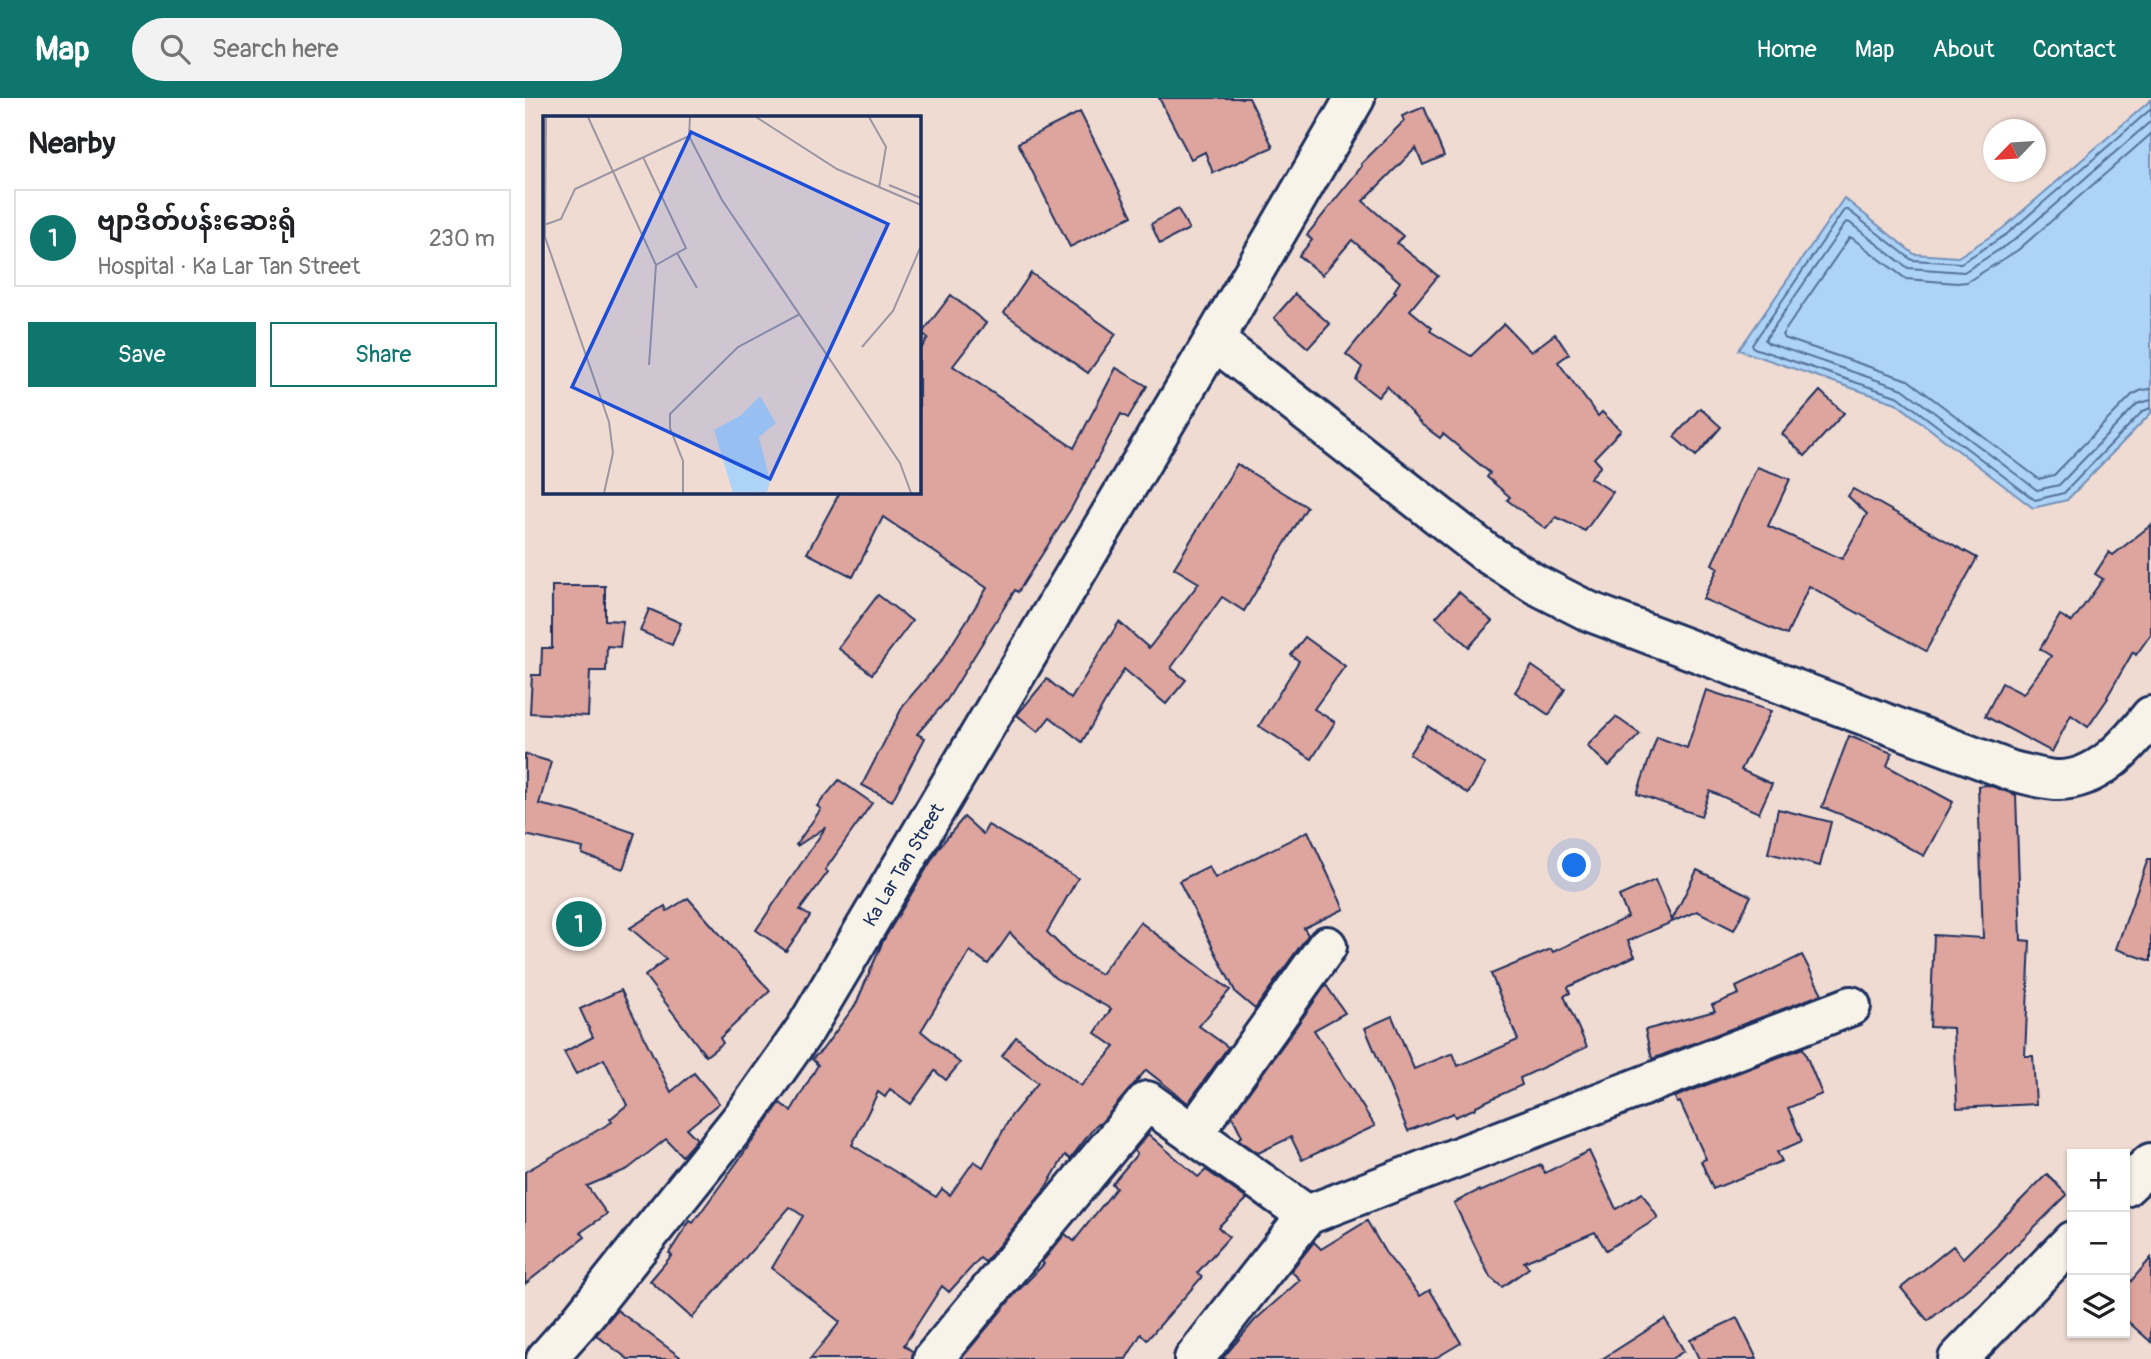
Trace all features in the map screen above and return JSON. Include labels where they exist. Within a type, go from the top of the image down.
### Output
[{"type":"street","name":"Ka Lar Tan Street","points":[[546,1359],[579,1322],[750,1109],[806,1028],[1355,98]]},
{"type":"street","points":[[1214,340],[1485,551],[1535,584],[1588,611],[2012,771],[2057,780],[2082,775],[2105,764],[2129,743],[2151,716]]},
{"type":"street","points":[[1193,1134],[1327,946]]},
{"type":"street","points":[[1193,1359],[1307,1215],[1851,1006]]},
{"type":"street","points":[[933,1359],[1147,1101],[1307,1215]]},
{"type":"street","points":[[2130,1182],[2151,1163]]},
{"type":"street","points":[[1958,1359],[2067,1246]]},
{"type":"water","points":[[2151,100],[2151,413],[2067,500],[2033,508],[1896,403],[1739,350],[1844,198],[1914,254],[1958,257],[2002,229]]},
{"type":"building","points":[[1159,98],[1249,98],[1273,147],[1213,173],[1205,152],[1191,159]]},
{"type":"building","points":[[1424,107],[1444,156],[1423,165],[1416,148],[1363,201],[1403,236],[1397,243],[1438,276],[1410,310],[1432,328],[1430,331],[1471,356],[1504,324],[1531,352],[1555,334],[1569,354],[1558,362],[1598,416],[1602,412],[1621,430],[1594,458],[1601,466],[1590,478],[1613,492],[1585,531],[1556,517],[1546,529],[1507,500],[1510,497],[1487,477],[1490,473],[1443,434],[1440,438],[1421,424],[1387,386],[1378,397],[1356,380],[1362,367],[1346,354],[1396,292],[1394,291],[1400,282],[1352,240],[1322,275],[1299,256],[1312,240],[1307,235],[1361,164],[1404,121],[1402,116]]},
{"type":"building","points":[[1080,112],[1132,216],[1070,247],[1018,143]]},
{"type":"building","points":[[1178,209],[1189,229],[1160,244],[1151,224]]},
{"type":"building","points":[[1031,273],[1116,334],[1088,373],[1004,313]]},
{"type":"building","points":[[1295,294],[1330,324],[1308,348],[1274,318]]},
{"type":"building","points":[[951,295],[986,323],[953,366],[1074,448],[1116,368],[1147,386],[1128,418],[1121,414],[1071,509],[1018,592],[1015,590],[947,700],[917,734],[925,738],[892,801],[862,785],[904,704],[942,660],[987,588],[883,517],[853,577],[807,553],[839,494],[921,494],[921,349],[928,338],[922,333]]},
{"type":"building","points":[[1820,391],[1844,413],[1805,456],[1782,434]]},
{"type":"building","points":[[1700,408],[1721,427],[1696,456],[1674,437]]},
{"type":"building","points":[[1237,464],[1307,507],[1244,611],[1222,597],[1171,668],[1186,680],[1166,704],[1124,669],[1082,742],[1050,717],[1038,732],[1017,715],[1047,679],[1071,699],[1119,622],[1149,648],[1199,583],[1174,568]]},
{"type":"building","points":[[1757,467],[1790,479],[1768,526],[1842,559],[1867,514],[1848,496],[1853,489],[1977,558],[1926,651],[1809,586],[1787,635],[1703,599],[1718,568],[1712,564]]},
{"type":"building","points":[[2151,525],[2151,634],[2136,655],[2133,652],[2108,698],[2088,727],[2071,715],[2052,752],[1985,716],[2002,683],[2023,694],[2051,656],[2040,649],[2060,615],[2072,622],[2103,579],[2095,574],[2109,552],[2113,555]]},
{"type":"building","points":[[552,586],[605,586],[605,620],[623,621],[620,647],[607,646],[606,671],[590,671],[588,716],[530,713],[532,675],[541,675],[542,648],[552,648]]},
{"type":"building","points":[[1459,592],[1492,621],[1469,647],[1436,617]]},
{"type":"building","points":[[878,595],[912,621],[872,674],[838,648]]},
{"type":"building","points":[[649,609],[681,623],[672,645],[640,631]]},
{"type":"building","points":[[1305,637],[1345,666],[1314,709],[1335,722],[1312,759],[1259,726],[1299,661],[1291,655]]},
{"type":"building","points":[[1532,666],[1565,689],[1549,715],[1515,692]]},
{"type":"building","points":[[1706,690],[1771,711],[1741,770],[1772,784],[1759,813],[1710,791],[1701,816],[1637,794],[1657,737],[1687,748]]},
{"type":"building","points":[[1616,717],[1640,734],[1609,766],[1587,746]]},
{"type":"building","points":[[1428,726],[1485,764],[1468,794],[1409,754]]},
{"type":"building","points":[[1849,736],[1892,753],[1887,766],[1953,802],[1924,856],[1865,824],[1822,807]]},
{"type":"building","points":[[525,754],[551,762],[539,804],[574,812],[635,833],[623,869],[582,854],[583,848],[525,835]]},
{"type":"building","points":[[839,780],[872,803],[800,910],[810,916],[786,951],[756,930],[826,827],[796,845],[821,809],[817,806]]},
{"type":"building","points":[[1988,785],[2016,795],[2021,940],[2030,941],[2025,1056],[2033,1056],[2036,1104],[1957,1108],[1953,1028],[1930,1027],[1934,935],[1983,938],[1978,786]]},
{"type":"building","points":[[1778,809],[1831,822],[1820,866],[1768,853]]},
{"type":"building","points":[[964,817],[983,834],[988,825],[1078,878],[1047,932],[1074,959],[1101,974],[1140,922],[1230,990],[1199,1026],[1228,1047],[1188,1103],[1146,1070],[1101,1123],[1096,1125],[1070,1159],[1065,1155],[1043,1192],[985,1262],[980,1258],[949,1292],[942,1286],[904,1345],[913,1352],[912,1359],[810,1359],[840,1322],[772,1268],[803,1216],[790,1207],[692,1318],[650,1281],[672,1255],[669,1253],[690,1221],[693,1223],[780,1103],[791,1111],[818,1065],[812,1059],[822,1050],[856,1004],[883,941],[940,846]],"holes":[[[1010,933],[1055,978],[1111,1009],[1095,1033],[1115,1047],[1081,1086],[1016,1037],[1002,1056],[1038,1083],[1011,1116],[983,1167],[974,1161],[950,1195],[942,1189],[936,1197],[852,1145],[878,1092],[885,1097],[890,1089],[911,1104],[935,1071],[946,1080],[960,1063],[921,1031],[970,951],[988,964]]]},
{"type":"building","points":[[1308,831],[1344,909],[1304,928],[1308,935],[1255,1009],[1236,993],[1179,881],[1209,866],[1215,878]]},
{"type":"building","points":[[2148,859],[2151,859],[2151,961],[2116,949]]},
{"type":"building","points":[[1697,870],[1751,896],[1734,930],[1697,911],[1628,941],[1635,956],[1568,987],[1570,993],[1564,996],[1587,1047],[1520,1078],[1522,1085],[1476,1108],[1455,1117],[1453,1113],[1408,1131],[1365,1028],[1392,1016],[1414,1069],[1453,1053],[1458,1066],[1518,1040],[1491,974],[1551,949],[1553,952],[1628,917],[1619,896],[1655,880],[1672,920]]},
{"type":"building","points":[[688,898],[770,991],[720,1038],[723,1043],[706,1056],[645,976],[666,959],[630,928],[665,906],[667,911]]},
{"type":"building","points":[[1802,955],[1822,994],[1652,1059],[1645,1030],[1715,1011],[1712,1005],[1739,994],[1736,987]]},
{"type":"building","points":[[1326,985],[1345,1013],[1314,1030],[1375,1126],[1302,1160],[1291,1137],[1258,1153],[1238,1139],[1242,1136],[1232,1116]]},
{"type":"building","points":[[621,990],[671,1092],[694,1073],[719,1103],[687,1129],[697,1139],[682,1156],[666,1139],[628,1169],[587,1186],[607,1214],[581,1232],[585,1237],[525,1284],[525,1172],[612,1122],[610,1119],[627,1105],[604,1059],[576,1074],[564,1052],[593,1037],[580,1009]]},
{"type":"building","points":[[1803,1048],[1822,1094],[1788,1108],[1802,1141],[1777,1152],[1782,1161],[1713,1189],[1701,1161],[1706,1159],[1680,1102],[1677,1103],[1675,1097]]},
{"type":"building","points":[[1148,1134],[1198,1177],[1206,1170],[1247,1199],[1218,1227],[1229,1237],[1197,1273],[1202,1277],[1147,1340],[1141,1334],[1126,1359],[961,1359],[1015,1294],[1044,1264],[1042,1262],[1065,1234],[1074,1241],[1116,1188],[1112,1184],[1137,1154],[1134,1151]]},
{"type":"building","points":[[1589,1151],[1616,1209],[1642,1193],[1658,1218],[1606,1250],[1595,1232],[1524,1262],[1529,1268],[1502,1287],[1490,1277],[1454,1203],[1541,1165],[1545,1173]]},
{"type":"building","points":[[2047,1174],[2067,1195],[1995,1266],[1928,1321],[1901,1288],[1953,1246],[1963,1258]]},
{"type":"building","points":[[1367,1221],[1385,1252],[1420,1296],[1430,1290],[1461,1343],[1434,1359],[1222,1359],[1255,1320],[1300,1280],[1291,1271],[1314,1242],[1321,1249]]},
{"type":"building","points":[[2151,1258],[2151,1342],[2130,1323],[2130,1282]]},
{"type":"building","points":[[617,1310],[683,1359],[628,1359],[596,1335]]},
{"type":"building","points":[[1737,1318],[1757,1359],[1699,1359],[1690,1340]]},
{"type":"building","points":[[1665,1319],[1684,1351],[1671,1359],[1602,1359]]},
{"type":"place","name":"ဗျာဒိတ်ပန်းဆေးရုံ","points":[[579,924]]}]
